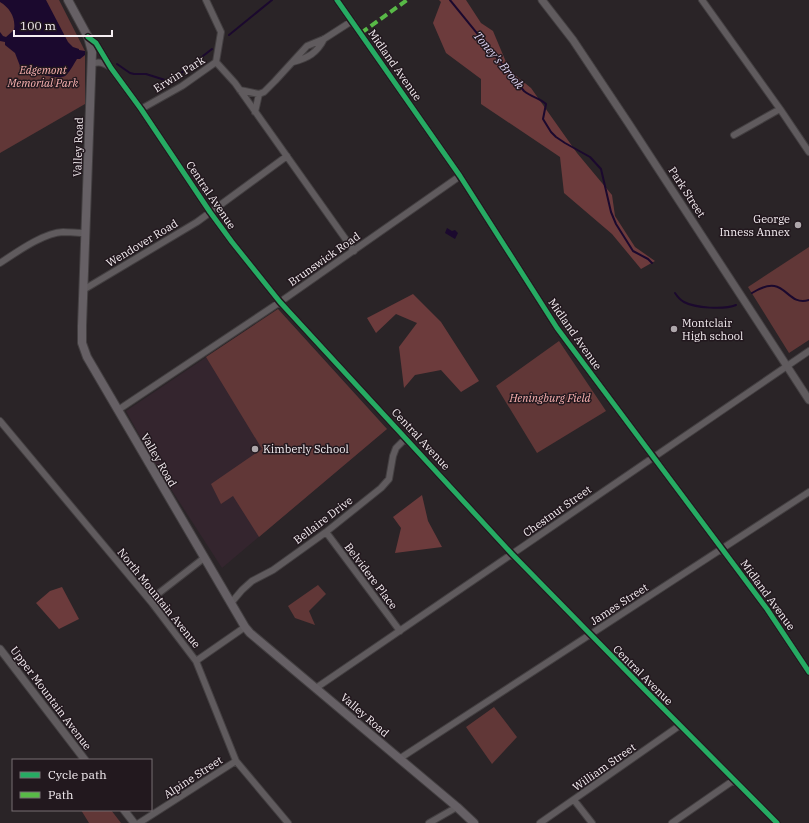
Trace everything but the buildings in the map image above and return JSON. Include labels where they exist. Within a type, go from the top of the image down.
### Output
[{"type":"main road","name":"Valley Road","points":[[68,0],[88,38],[92,52],[82,343],[87,357],[245,627],[250,633],[457,807],[474,823]]},
{"type":"street","points":[[206,0],[221,32],[216,62]]},
{"type":"street","name":"Midland Avenue","points":[[337,0],[460,176],[556,328],[767,609],[809,672]]},
{"type":"street","name":"Park Street","points":[[542,0],[573,40],[597,75],[809,400]]},
{"type":"street","points":[[702,0],[809,152]]},
{"type":"street","points":[[240,90],[259,94],[270,87],[309,44],[324,39],[352,21]]},
{"type":"street","name":"Central Avenue","points":[[88,38],[96,43],[111,68],[141,109],[210,212],[280,302],[512,554],[679,726],[777,823]]},
{"type":"street","points":[[292,62],[307,58],[314,53],[324,39]]},
{"type":"street","points":[[92,64],[97,62],[102,63],[111,68]]},
{"type":"street","name":"Erwin Park","points":[[141,109],[182,86],[216,62],[235,82],[354,250]]},
{"type":"street","points":[[255,112],[259,94]]},
{"type":"street","points":[[734,135],[780,109]]},
{"type":"street","points":[[210,212],[287,156]]},
{"type":"street","name":"Brunswick Road","points":[[118,410],[280,302],[460,176]]},
{"type":"street","name":"Wendover Road","points":[[83,290],[197,222],[210,212]]},
{"type":"street","points":[[1,262],[24,248],[52,235],[63,232],[85,233]]},
{"type":"street","name":"Chestnut Street","points":[[316,688],[809,351]]},
{"type":"street","name":"North Mountain Avenue","points":[[0,421],[150,600],[196,661],[236,761],[288,823]]},
{"type":"street","name":"Bellaire Drive","points":[[231,603],[252,581],[273,570],[326,532],[381,488],[389,479],[396,448],[406,438]]},
{"type":"street","name":"James Street","points":[[399,759],[809,492]]},
{"type":"street","name":"Belvidere Place","points":[[326,532],[400,631]]},
{"type":"street","points":[[150,600],[204,558]]},
{"type":"street","points":[[196,661],[245,627]]},
{"type":"street","name":"Upper Mountain Avenue","points":[[0,649],[84,759]]},
{"type":"street","name":"William Street","points":[[540,823],[679,726]]},
{"type":"street","name":"Alpine Street","points":[[139,823],[236,761]]},
{"type":"street","points":[[672,823],[734,780]]},
{"type":"street","points":[[574,800],[592,823]]},
{"type":"street","points":[[429,823],[457,807]]},
{"type":"street","points":[[125,811],[134,823]]},
{"type":"shaded area","points":[[0,0],[46,0],[68,42],[73,47],[85,51],[85,55],[80,59],[77,59],[68,73],[61,77],[31,72],[22,68],[15,53],[5,45],[5,42],[0,41],[0,32],[6,37],[14,30],[14,21],[12,14],[7,7],[0,2]]},
{"type":"shaded area","points":[[439,0],[466,0],[481,23],[493,31],[506,62],[515,75],[531,88],[577,153],[612,195],[615,216],[635,247],[655,261],[641,269],[612,234],[564,193],[560,157],[481,104],[481,79],[446,53],[433,23],[441,2]]},
{"type":"shaded area","points":[[447,228],[452,231],[455,230],[458,233],[455,239],[445,233]]},
{"type":"shaded area","points":[[413,294],[441,322],[479,381],[461,392],[441,370],[415,375],[404,388],[399,347],[417,323],[396,314],[376,333],[367,318]]},
{"type":"shaded area","name":"Kimberly School","points":[[278,309],[387,429],[222,568],[158,469],[126,411]]},
{"type":"shaded area","points":[[422,495],[428,521],[442,547],[395,553],[401,528],[393,517]]},
{"type":"shaded area","points":[[62,587],[79,619],[59,629],[36,603],[50,591]]},
{"type":"green space","name":"Edgemont Memorial Park","points":[[0,0],[59,0],[85,51],[85,104],[0,153]]},
{"type":"green space","points":[[809,247],[809,340],[789,353],[748,287]]},
{"type":"green space","name":"Kimberly School","points":[[278,309],[387,429],[259,537],[233,496],[221,504],[211,484],[262,449],[206,357]]},
{"type":"green space","name":"Heningburg Field","points":[[559,341],[606,411],[537,453],[496,386]]},
{"type":"green space","points":[[318,585],[326,594],[309,611],[315,625],[295,618],[288,606]]},
{"type":"green space","points":[[494,707],[517,737],[492,764],[466,727]]},
{"type":"green space","points":[[82,811],[112,811],[121,823],[89,823]]},
{"type":"waterway","name":"Toney's Brook","points":[[229,35],[272,0]]},
{"type":"waterway","name":"Toney's Brook","points":[[450,0],[524,91],[546,104],[543,119],[551,132],[565,143],[590,157],[601,169],[611,212],[616,224],[633,251],[648,259],[652,263]]},
{"type":"waterway","name":"Toney's Brook","points":[[117,64],[130,73],[146,74],[165,80],[170,80],[212,49]]},
{"type":"waterway","name":"Toney's Brook","points":[[752,293],[763,287],[772,286],[779,287],[794,299],[801,301],[809,300]]},
{"type":"waterway","name":"Toney's Brook","points":[[675,293],[683,301],[695,306],[717,308],[736,305]]},
{"type":"marked path","points":[[361,33],[407,0]]},
{"type":"cycle path","points":[[337,0],[460,176],[557,328],[767,609],[809,672]]},
{"type":"cycle path","points":[[88,37],[96,43],[111,68],[141,109],[210,212],[280,302],[512,554],[777,823]]},
{"type":"place","name":"George Inness Annex","points":[[798,225]]},
{"type":"place","name":"Montclair High school","points":[[674,329]]},
{"type":"place","name":"Kimberly School","points":[[255,449]]}]
